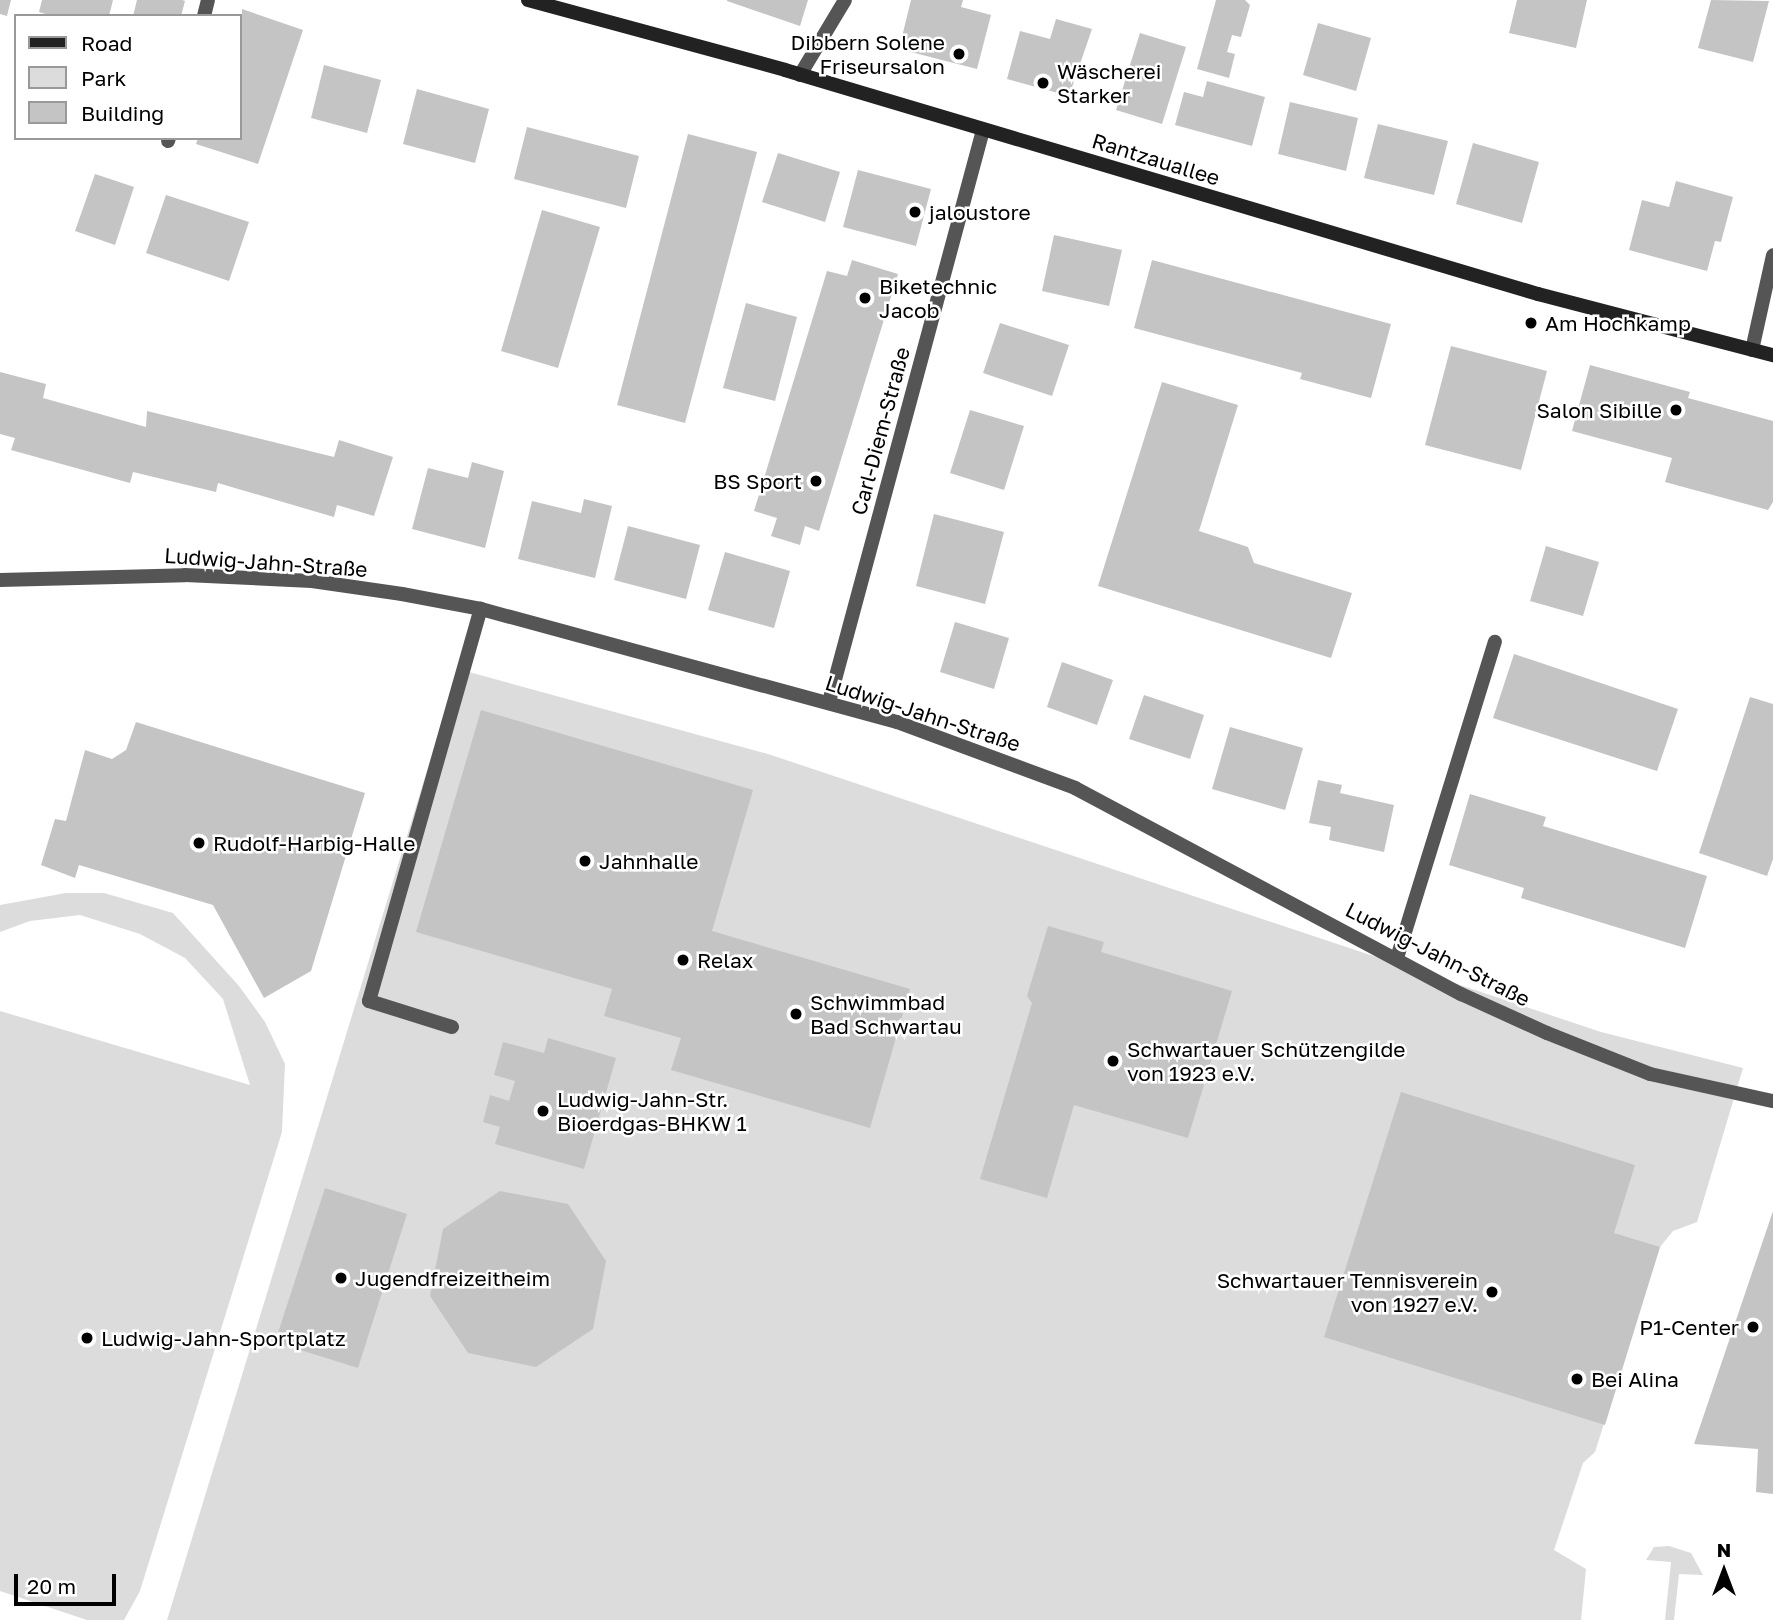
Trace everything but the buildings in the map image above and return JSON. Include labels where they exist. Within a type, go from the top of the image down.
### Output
[{"type":"main road","name":"Rantzauallee","points":[[528,0],[800,75],[1538,294],[1773,355]]},
{"type":"street","points":[[800,75],[845,0]]},
{"type":"street","name":"Carl-Diem-Straße","points":[[829,702],[983,130]]},
{"type":"street","points":[[1752,350],[1773,255]]},
{"type":"street","name":"Ludwig-Jahn-Straße","points":[[0,580],[185,575],[312,581],[481,609],[829,702],[897,722],[1075,788],[1397,958],[1547,1033],[1650,1074],[1773,1101]]},
{"type":"street","points":[[453,1027],[369,1002],[481,609]]},
{"type":"street","points":[[1397,958],[1495,642]]},
{"type":"green space","points":[[458,669],[768,754],[1601,1032],[1743,1068],[1697,1222],[1673,1231],[1660,1247],[1595,1452],[1583,1463],[1554,1550],[1586,1569],[1581,1620],[167,1620]]},
{"type":"green space","name":"Ludwig-Jahn-Sportplatz","points":[[66,893],[104,893],[173,913],[239,986],[265,1022],[285,1064],[282,1132],[140,1591],[124,1620],[87,1620],[0,1591],[0,1011],[250,1085],[223,999],[185,958],[140,934],[80,915],[30,921],[0,932],[0,905]]},
{"type":"green space","points":[[1669,1546],[1691,1553],[1703,1575],[1679,1574],[1674,1620],[1665,1620],[1671,1562],[1646,1560],[1654,1547]]},
{"type":"place","name":"Dibbern Solene Friseursalon","points":[[959,54]]},
{"type":"place","name":"Wäscherei Starker","points":[[1043,83]]},
{"type":"place","name":"jaloustore","points":[[915,212]]},
{"type":"place","name":"Biketechnic Jacob","points":[[865,298]]},
{"type":"place","name":"Am Hochkamp","points":[[1531,323]]},
{"type":"place","name":"Salon Sibille","points":[[1676,410]]},
{"type":"place","name":"BS Sport","points":[[816,481]]},
{"type":"place","name":"Rudolf-Harbig-Halle","points":[[199,843]]},
{"type":"place","name":"Jahnhalle","points":[[585,861]]},
{"type":"place","name":"Relax","points":[[683,960]]},
{"type":"place","name":"Schwimmbad Bad Schwartau","points":[[796,1014]]},
{"type":"place","name":"Schwartauer Schützengilde von 1923 e.V.","points":[[1113,1061]]},
{"type":"place","name":"Ludwig-Jahn-Str. Bioerdgas-BHKW 1","points":[[543,1111]]},
{"type":"place","name":"Jugendfreizeitheim","points":[[341,1278]]},
{"type":"place","name":"Schwartauer Tennisverein von 1927 e.V.","points":[[1492,1292]]},
{"type":"place","name":"P1-Center","points":[[1753,1327]]},
{"type":"place","name":"Ludwig-Jahn-Sportplatz","points":[[87,1338]]},
{"type":"place","name":"Bei Alina","points":[[1577,1379]]}]
